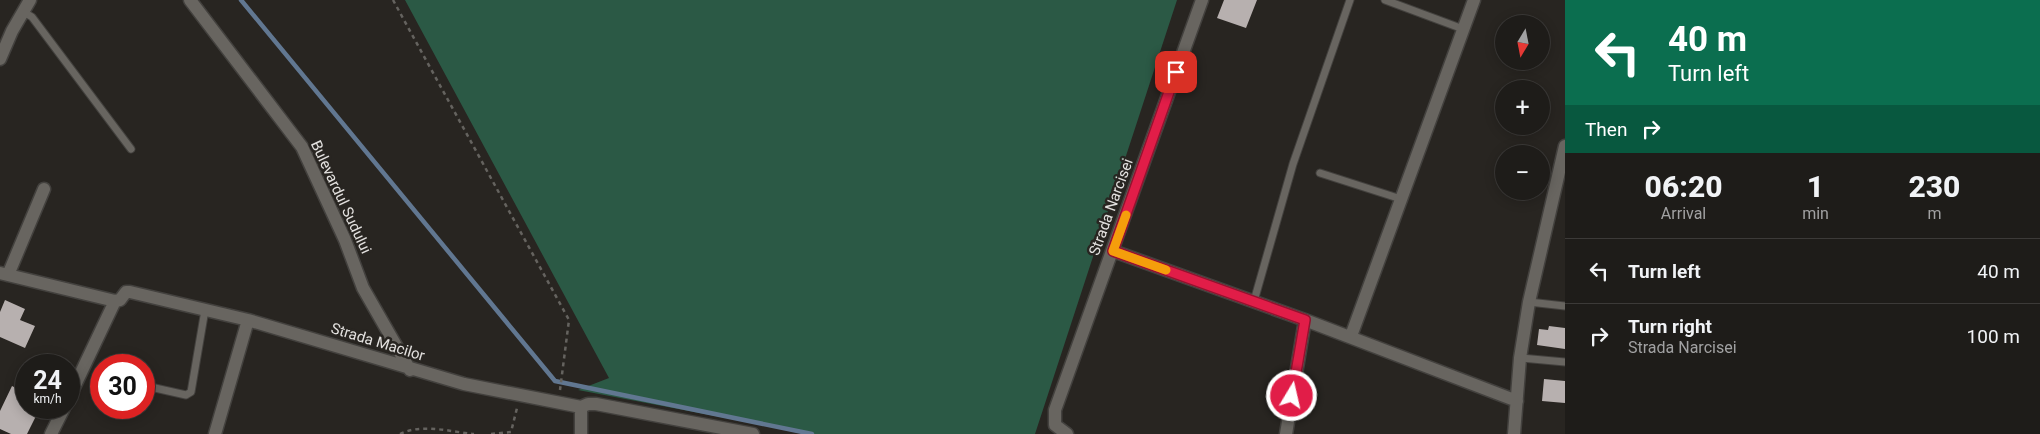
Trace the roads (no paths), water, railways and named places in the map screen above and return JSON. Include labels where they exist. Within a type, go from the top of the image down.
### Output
[{"type":"street","points":[[0,59],[20,5],[30,0]]},
{"type":"street","name":"Bulevardul Sudului","points":[[190,0],[302,147],[345,240],[363,288],[410,370]]},
{"type":"street","name":"Strada Narcisei","points":[[1066,434],[1055,425],[1055,410],[1202,0]]},
{"type":"street","points":[[1351,336],[1474,0]]},
{"type":"street","points":[[1514,434],[1520,358],[1529,302],[1565,146]]},
{"type":"street","points":[[44,189],[4,274],[115,301],[80,375]]},
{"type":"street","points":[[1113,251],[1351,336],[1516,401]]},
{"type":"street","name":"Strada Macilor","points":[[115,301],[120,300],[126,292],[130,292],[248,320],[410,370],[520,397],[581,407],[588,404],[596,404],[753,434]]},
{"type":"street","points":[[215,434],[248,320]]},
{"type":"street","points":[[1286,434],[1305,320]]},
{"type":"street","points":[[581,407],[581,434]]},
{"type":"street","points":[[51,434],[58,419]]},
{"type":"lane","points":[[1254,301],[1293,164],[1350,0]]},
{"type":"lane","points":[[1385,0],[1463,29]]},
{"type":"lane","points":[[20,5],[32,17],[131,149]]},
{"type":"lane","points":[[1320,173],[1401,199]]},
{"type":"lane","points":[[1529,302],[1565,306]]},
{"type":"lane","points":[[155,388],[186,396],[191,392],[205,310]]},
{"type":"lane","points":[[1520,358],[1565,362]]},
{"type":"waterway","points":[[241,0],[555,381],[812,434]]}]
